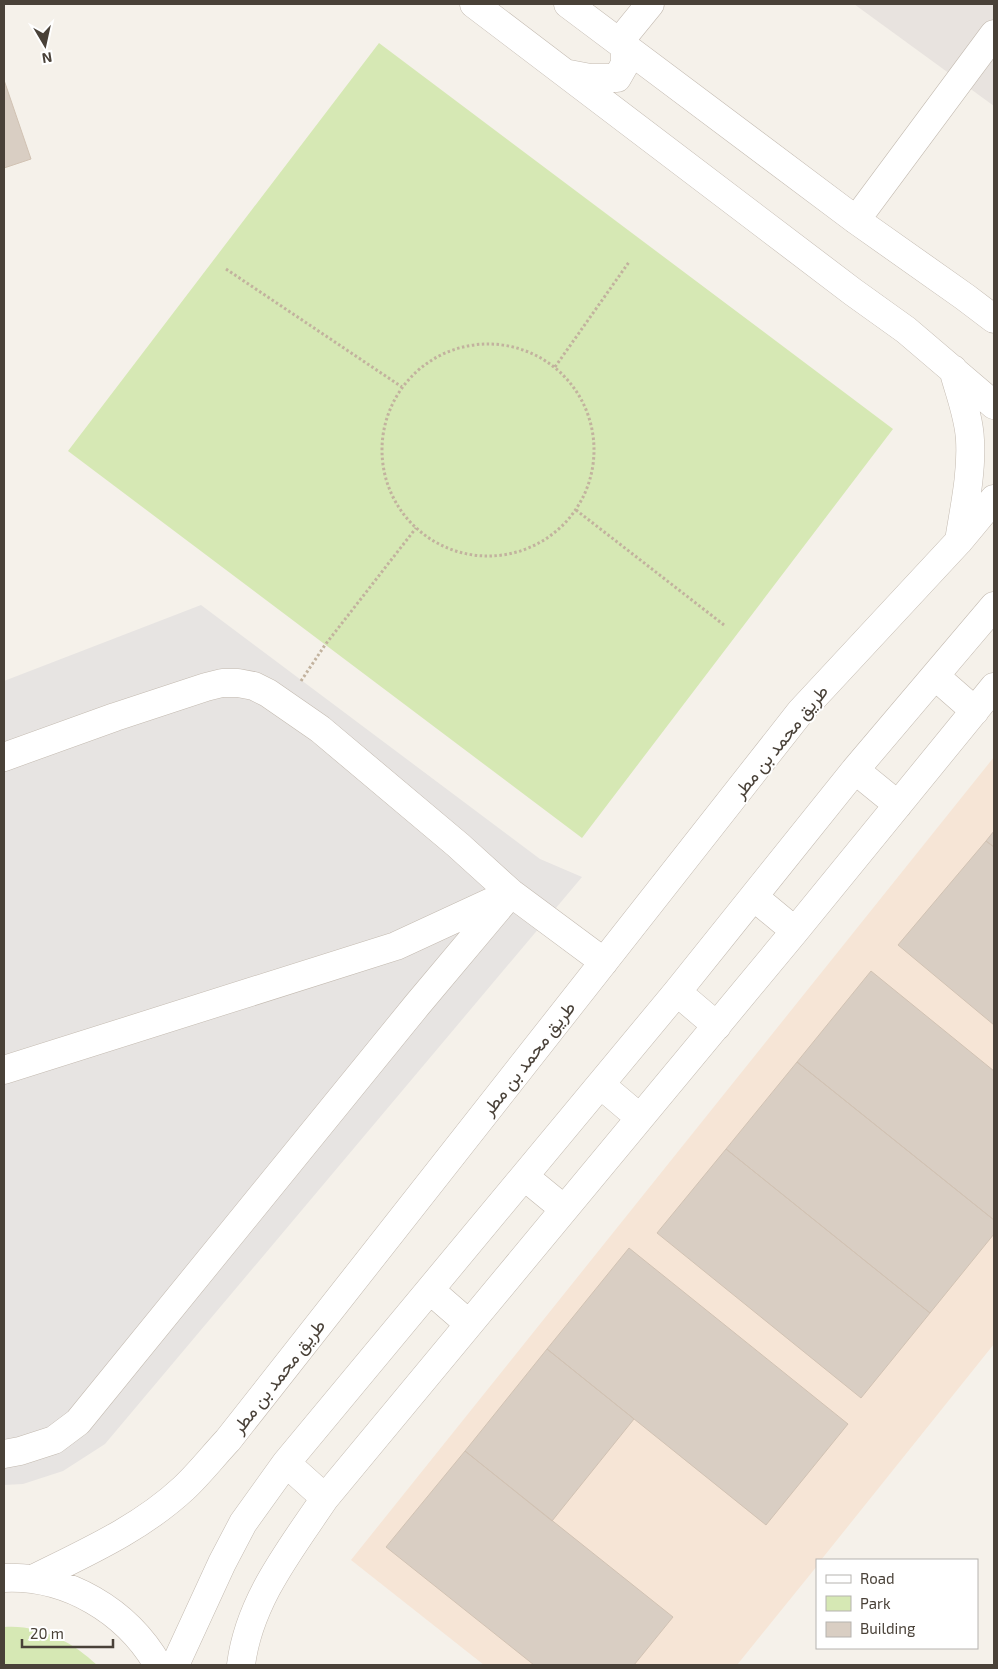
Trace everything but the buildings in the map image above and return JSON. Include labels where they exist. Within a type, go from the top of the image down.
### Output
[{"type":"street","points":[[474,4],[853,292],[906,330],[953,368],[994,405]]},
{"type":"street","points":[[568,4],[856,220],[994,319]]},
{"type":"street","points":[[568,74],[590,78],[617,78],[625,64],[622,44],[647,5]]},
{"type":"street","points":[[856,220],[994,34]]},
{"type":"street","points":[[953,368],[964,408],[970,440],[969,470],[959,541]]},
{"type":"street","name":"طريق محمد بن مطر","points":[[33,1579],[134,1527],[184,1489],[228,1440],[801,711],[959,541],[994,499]]},
{"type":"street","points":[[175,1665],[222,1563],[243,1524],[286,1463],[601,1085],[754,898],[855,770],[994,606]]},
{"type":"street","points":[[935,676],[975,711]]},
{"type":"street","points":[[4,757],[115,717],[222,683],[254,686],[285,704],[320,729],[458,845],[510,893],[604,962]]},
{"type":"street","points":[[241,1665],[245,1639],[253,1614],[264,1592],[325,1498],[717,1026],[994,687]]},
{"type":"street","points":[[855,770],[898,805]]},
{"type":"street","points":[[4,1070],[396,946],[510,893]]},
{"type":"street","points":[[4,1454],[54,1440],[78,1422],[510,893]]},
{"type":"street","points":[[754,898],[795,931]]},
{"type":"street","points":[[677,992],[717,1026]]},
{"type":"street","points":[[601,1085],[640,1118]]},
{"type":"street","points":[[525,1177],[564,1209]]},
{"type":"street","points":[[430,1290],[469,1324]]},
{"type":"street","points":[[286,1463],[325,1498]]},
{"type":"street","points":[[4,1578],[33,1579],[67,1588],[99,1603],[127,1624],[150,1651],[158,1665]]},
{"type":"path","points":[[555,367],[629,262]]},
{"type":"path","points":[[226,269],[402,387]]},
{"type":"path","points":[[495,344],[516,347],[536,354],[555,367],[571,383],[583,402],[592,423],[595,446],[593,468],[587,490],[576,510],[561,527],[542,541],[522,550],[500,555],[477,555],[454,550],[434,541],[416,528],[401,510],[390,491],[384,469],[382,447],[385,426],[392,406],[402,387],[434,359],[453,350],[473,345],[495,344]]},
{"type":"path","points":[[576,510],[724,625]]},
{"type":"path","points":[[285,704],[325,645],[416,528]]},
{"type":"shaded area","points":[[854,4],[994,4],[994,106]]},
{"type":"shaded area","points":[[201,605],[540,859],[582,877],[105,1444],[63,1471],[23,1484],[4,1485],[4,681]]},
{"type":"shaded area","points":[[994,757],[994,1344],[822,1559],[816,1559],[816,1567],[737,1665],[484,1665],[351,1560]]},
{"type":"green space","points":[[379,43],[893,429],[582,838],[68,451]]},
{"type":"green space","points":[[4,1627],[30,1628],[55,1636],[77,1649],[97,1665],[4,1665]]}]
